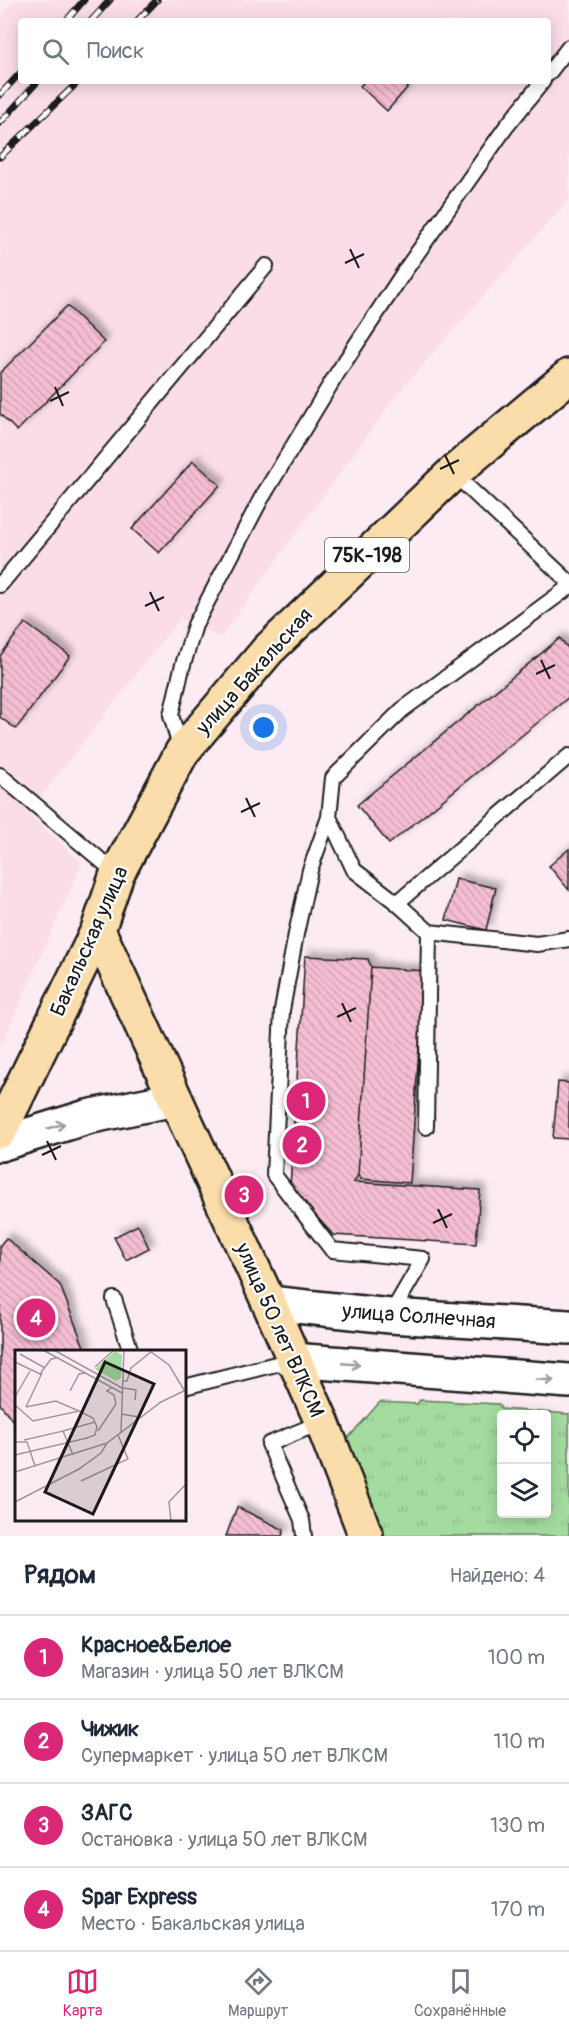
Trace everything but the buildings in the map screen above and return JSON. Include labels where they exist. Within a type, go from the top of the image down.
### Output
[{"type":"main road","name":"улица Бакальская","points":[[182,752],[268,650],[453,473],[569,376]]},
{"type":"main road","name":"Бакальская улица","points":[[0,1131],[98,930],[117,874],[182,752]]},
{"type":"main road","name":"улица 50 лет ВЛКСМ","points":[[98,930],[322,1422],[366,1536]]},
{"type":"main road","points":[[0,1144],[87,1117],[175,1099]]},
{"type":"main road","name":"улица Солнечная","points":[[269,1303],[390,1316],[569,1327]]},
{"type":"main road","points":[[292,1360],[569,1381]]},
{"type":"lane","points":[[551,70],[569,47]]},
{"type":"lane","points":[[182,752],[171,715],[195,625],[261,499],[338,372],[406,269],[506,128],[541,84]]},
{"type":"lane","points":[[0,585],[266,266]]},
{"type":"lane","points":[[390,1316],[423,1259],[332,1250],[274,1175],[282,1010],[310,870],[329,817],[333,778],[402,710],[569,585],[453,473]]},
{"type":"lane","points":[[397,903],[569,756]]},
{"type":"lane","points":[[0,775],[117,874]]},
{"type":"lane","points":[[329,817],[354,870],[397,903],[429,932],[537,944],[569,939]]},
{"type":"lane","points":[[426,1126],[429,932]]},
{"type":"lane","points":[[114,1299],[131,1350]]},
{"type":"lane","points":[[186,1386],[292,1360]]},
{"type":"lane","points":[[304,1536],[302,1520],[269,1444],[322,1422]]},
{"type":"shaded area","points":[[14,0],[569,0],[569,199],[398,393],[220,638],[180,618],[28,813],[82,863],[0,1048],[0,19]]},
{"type":"green space","points":[[420,1400],[499,1404],[501,1409],[515,1410],[497,1410],[497,1518],[551,1518],[551,1413],[569,1414],[569,1536],[379,1536],[341,1446],[380,1402],[417,1404]]},
{"type":"railway","points":[[69,18],[84,0]]},
{"type":"railway","points":[[94,18],[110,0]]},
{"type":"railway","points":[[140,18],[157,0]]},
{"type":"railway","points":[[0,95],[18,75]]},
{"type":"railway","points":[[0,123],[35,84]]},
{"type":"railway","points":[[0,157],[76,84]]},
{"type":"place","name":"Красное&Белое","points":[[306,1101]]},
{"type":"place","name":"Чижик","points":[[302,1145]]},
{"type":"place","name":"ЗАГС","points":[[244,1195]]},
{"type":"place","name":"Spar Express","points":[[36,1318]]}]
